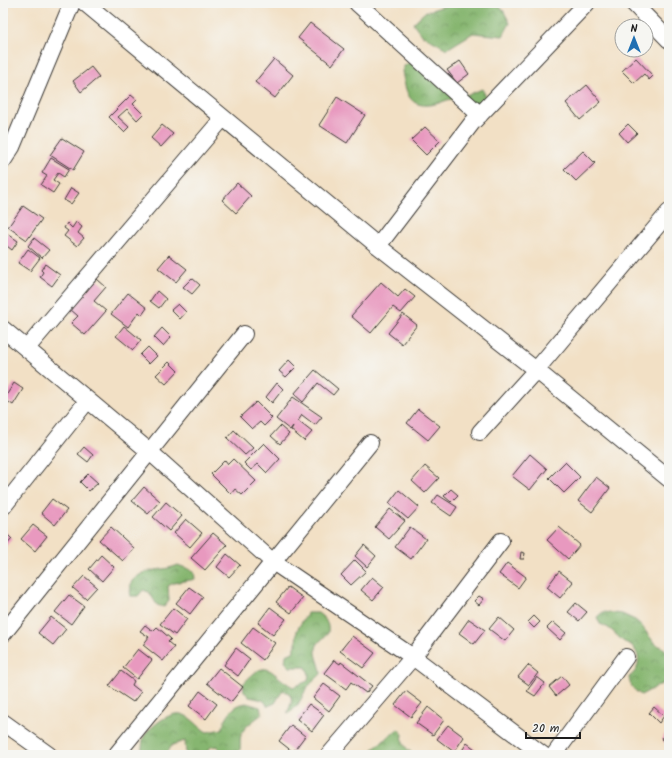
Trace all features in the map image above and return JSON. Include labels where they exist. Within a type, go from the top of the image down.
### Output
[{"type":"street","points":[[3,161],[7,143],[72,3]]},
{"type":"street","points":[[85,3],[378,246],[536,370],[669,479]]},
{"type":"street","points":[[357,3],[480,115]]},
{"type":"street","points":[[378,246],[480,115],[587,3]]},
{"type":"street","points":[[633,3],[669,40]]},
{"type":"street","points":[[27,348],[223,118]]},
{"type":"street","points":[[480,432],[536,370],[669,212]]},
{"type":"street","points":[[3,329],[150,452],[273,562],[413,656],[543,755]]},
{"type":"street","points":[[3,634],[244,334]]},
{"type":"street","points":[[3,507],[88,400]]},
{"type":"street","points":[[116,755],[370,443]]},
{"type":"street","points":[[329,755],[413,656],[501,541]]},
{"type":"street","points":[[554,755],[626,656]]},
{"type":"street","points":[[3,722],[49,755]]},
{"type":"green space","points":[[454,3],[495,3],[503,10],[510,23],[503,36],[473,33],[447,49],[422,35],[413,23],[425,12]]},
{"type":"green space","points":[[427,55],[433,61],[439,83],[468,95],[482,89],[486,99],[483,109],[453,99],[426,105],[414,102],[407,92],[402,71],[405,65]]},
{"type":"green space","points":[[178,565],[194,571],[195,579],[178,582],[168,586],[169,601],[164,607],[157,605],[149,592],[143,590],[138,596],[130,596],[131,582],[143,573]]},
{"type":"green space","points":[[603,612],[622,614],[635,620],[641,625],[655,644],[668,652],[669,680],[641,695],[634,690],[631,686],[629,677],[636,670],[638,662],[637,653],[630,644],[624,642],[610,629],[600,624],[597,617]]},
{"type":"green space","points":[[307,613],[318,613],[325,619],[328,626],[328,633],[316,648],[321,674],[306,689],[296,707],[287,714],[292,701],[290,694],[283,690],[275,703],[268,706],[263,700],[249,697],[244,691],[243,684],[258,670],[264,669],[269,670],[293,687],[308,681],[309,674],[306,667],[290,667],[285,662],[286,655],[293,652],[296,645],[297,630]]},
{"type":"green space","points":[[246,703],[260,707],[262,714],[242,732],[238,755],[219,755],[218,746],[211,747],[203,755],[186,755],[185,741],[172,745],[166,755],[141,755],[145,735],[153,726],[171,715],[185,715],[207,732],[222,729],[230,712],[237,706]]},
{"type":"green space","points":[[398,729],[403,734],[403,744],[414,755],[373,755],[372,750]]},
{"type":"building","points":[[310,23],[344,49],[332,65],[298,38]]},
{"type":"building","points":[[636,58],[653,76],[649,80],[644,74],[634,83],[622,71]]},
{"type":"building","points":[[274,59],[293,75],[275,98],[255,82]]},
{"type":"building","points":[[460,61],[469,74],[457,83],[447,70]]},
{"type":"building","points":[[91,67],[99,77],[81,92],[73,81]]},
{"type":"building","points":[[587,85],[601,102],[580,120],[566,103]]},
{"type":"building","points":[[131,95],[137,100],[133,104],[143,114],[137,120],[127,109],[118,117],[129,127],[124,132],[109,117]]},
{"type":"building","points":[[337,97],[365,115],[347,143],[319,125]]},
{"type":"building","points":[[628,124],[637,133],[627,142],[619,133]]},
{"type":"building","points":[[162,125],[173,134],[161,147],[151,138]]},
{"type":"building","points":[[425,127],[440,141],[426,155],[411,140]]},
{"type":"building","points":[[62,138],[84,152],[73,170],[50,155]]},
{"type":"building","points":[[583,151],[595,163],[576,181],[564,169]]},
{"type":"building","points":[[51,158],[69,169],[64,177],[58,173],[53,180],[59,184],[53,193],[41,185],[47,176],[42,173]]},
{"type":"building","points":[[237,183],[251,196],[236,213],[222,200]]},
{"type":"building","points":[[71,188],[79,193],[71,204],[64,200]]},
{"type":"building","points":[[23,206],[42,219],[27,240],[8,227]]},
{"type":"building","points":[[76,222],[82,227],[78,233],[84,238],[77,246],[64,236],[68,231],[64,228],[67,223],[72,228]]},
{"type":"building","points":[[5,232],[18,241],[12,250],[3,243],[3,235]]},
{"type":"building","points":[[34,238],[49,250],[42,258],[28,246]]},
{"type":"building","points":[[28,249],[40,258],[30,271],[18,263]]},
{"type":"building","points":[[169,255],[187,269],[176,282],[158,268]]},
{"type":"building","points":[[45,264],[60,275],[52,286],[40,277],[43,272],[41,270]]},
{"type":"building","points":[[192,278],[200,285],[192,294],[183,287]]},
{"type":"building","points":[[97,279],[106,287],[94,301],[106,311],[85,335],[71,323],[78,316],[70,309]]},
{"type":"building","points":[[381,282],[398,297],[405,289],[415,297],[401,313],[393,307],[371,333],[351,316]]},
{"type":"building","points":[[157,291],[166,299],[159,308],[150,301]]},
{"type":"building","points":[[128,293],[147,308],[142,315],[139,312],[128,327],[111,314]]},
{"type":"building","points":[[178,304],[186,312],[180,319],[171,310]]},
{"type":"building","points":[[403,314],[417,325],[402,344],[388,333]]},
{"type":"building","points":[[124,326],[141,340],[133,350],[116,336]]},
{"type":"building","points":[[162,328],[171,337],[163,346],[154,337]]},
{"type":"building","points":[[148,347],[157,356],[149,364],[140,355]]},
{"type":"building","points":[[289,360],[296,367],[286,377],[279,371]]},
{"type":"building","points":[[169,362],[178,371],[166,384],[156,375]]},
{"type":"building","points":[[315,370],[338,389],[333,395],[318,383],[303,402],[294,394]]},
{"type":"building","points":[[14,383],[23,389],[13,405],[4,399]]},
{"type":"building","points":[[277,383],[283,389],[272,403],[266,397]]},
{"type":"building","points":[[293,397],[322,417],[315,425],[302,415],[298,421],[312,432],[304,441],[291,430],[293,426],[290,430],[276,419]]},
{"type":"building","points":[[256,402],[272,418],[264,426],[260,422],[252,429],[240,417]]},
{"type":"building","points":[[418,409],[440,426],[428,440],[407,423]]},
{"type":"building","points":[[280,426],[289,434],[280,444],[271,436]]},
{"type":"building","points":[[234,430],[253,448],[245,455],[227,438]]},
{"type":"building","points":[[264,443],[280,459],[267,473],[258,464],[251,470],[244,463]]},
{"type":"building","points":[[84,447],[93,455],[88,462],[78,454]]},
{"type":"building","points":[[530,454],[547,469],[530,490],[512,476]]},
{"type":"building","points":[[233,459],[256,481],[242,495],[235,489],[231,494],[211,474],[225,460],[228,464]]},
{"type":"building","points":[[565,462],[580,477],[564,493],[549,478]]},
{"type":"building","points":[[425,466],[439,478],[425,493],[412,481]]},
{"type":"building","points":[[88,474],[98,483],[89,491],[80,482]]},
{"type":"building","points":[[596,477],[610,488],[592,512],[578,501]]},
{"type":"building","points":[[144,487],[160,501],[148,514],[132,501]]},
{"type":"building","points":[[451,489],[458,495],[451,502],[444,496]]},
{"type":"building","points":[[399,490],[419,507],[408,519],[389,503]]},
{"type":"building","points":[[438,495],[457,507],[451,516],[432,503]]},
{"type":"building","points":[[52,499],[67,510],[55,525],[41,513]]},
{"type":"building","points":[[166,502],[182,516],[169,531],[153,517]]},
{"type":"building","points":[[390,509],[405,521],[389,539],[375,527]]},
{"type":"building","points":[[186,519],[202,533],[190,547],[174,533]]},
{"type":"building","points":[[33,525],[47,536],[35,551],[21,539]]},
{"type":"building","points":[[111,527],[134,548],[123,561],[99,540]]},
{"type":"building","points":[[410,527],[426,539],[411,559],[395,547]]},
{"type":"building","points":[[559,527],[580,545],[568,559],[547,540]]},
{"type":"building","points":[[3,530],[12,539],[3,549]]},
{"type":"building","points":[[213,533],[227,545],[205,570],[191,558]]},
{"type":"building","points":[[364,545],[376,556],[367,567],[355,556]]},
{"type":"building","points":[[521,552],[525,553],[524,559],[520,559]]},
{"type":"building","points":[[227,554],[240,565],[229,577],[217,567]]},
{"type":"building","points":[[101,555],[114,567],[102,581],[89,569]]},
{"type":"building","points":[[355,560],[366,571],[351,585],[341,575]]},
{"type":"building","points":[[507,563],[526,577],[518,588],[499,574]]},
{"type":"building","points":[[559,571],[573,582],[560,598],[547,587]]},
{"type":"building","points":[[84,576],[97,587],[86,599],[73,588]]},
{"type":"building","points":[[372,577],[384,587],[373,600],[361,590]]},
{"type":"building","points":[[189,587],[203,597],[190,614],[176,603]]},
{"type":"building","points":[[288,587],[303,598],[291,613],[276,602]]},
{"type":"building","points":[[69,595],[84,606],[71,624],[55,612]]},
{"type":"building","points":[[479,596],[484,599],[479,605],[474,601]]},
{"type":"building","points":[[576,603],[587,612],[579,621],[568,612]]},
{"type":"building","points":[[270,607],[286,619],[273,635],[258,623]]},
{"type":"building","points":[[173,608],[187,619],[175,635],[160,624]]},
{"type":"building","points":[[534,616],[540,622],[534,628],[528,622]]},
{"type":"building","points":[[51,617],[66,629],[53,645],[38,633]]},
{"type":"building","points":[[499,617],[514,630],[505,641],[489,629]]},
{"type":"building","points":[[469,619],[485,630],[474,644],[459,633]]},
{"type":"building","points":[[553,622],[566,633],[560,640],[547,628]]},
{"type":"building","points":[[145,625],[153,631],[157,627],[171,639],[168,642],[174,647],[163,661],[143,645],[149,637],[140,631]]},
{"type":"building","points":[[253,627],[275,643],[263,660],[241,643]]},
{"type":"building","points":[[352,636],[375,653],[363,668],[340,651]]},
{"type":"building","points":[[236,648],[250,659],[238,676],[224,665]]},
{"type":"building","points":[[138,649],[152,660],[137,679],[123,668]]},
{"type":"building","points":[[334,660],[340,664],[341,662],[372,686],[366,693],[351,682],[346,689],[324,673]]},
{"type":"building","points":[[528,665],[538,673],[529,685],[518,677]]},
{"type":"building","points":[[219,668],[243,687],[231,702],[207,683]]},
{"type":"building","points":[[121,671],[134,681],[132,685],[141,692],[133,702],[109,686]]},
{"type":"building","points":[[562,676],[569,685],[556,696],[549,687]]},
{"type":"building","points":[[537,677],[545,683],[535,696],[527,691]]},
{"type":"building","points":[[324,684],[340,696],[329,711],[313,698]]},
{"type":"building","points":[[200,691],[217,704],[206,719],[189,706]]},
{"type":"building","points":[[406,691],[422,703],[411,717],[395,705]]},
{"type":"building","points":[[309,704],[324,715],[312,731],[297,719]]},
{"type":"building","points":[[428,707],[444,720],[433,735],[416,723]]},
{"type":"building","points":[[654,707],[664,716],[659,723],[649,713]]},
{"type":"building","points":[[291,725],[305,736],[293,752],[279,741]]},
{"type":"building","points":[[448,725],[464,737],[454,752],[437,739]]},
{"type":"building","points":[[669,730],[669,746],[661,739]]},
{"type":"building","points":[[467,743],[483,755],[459,755]]}]
